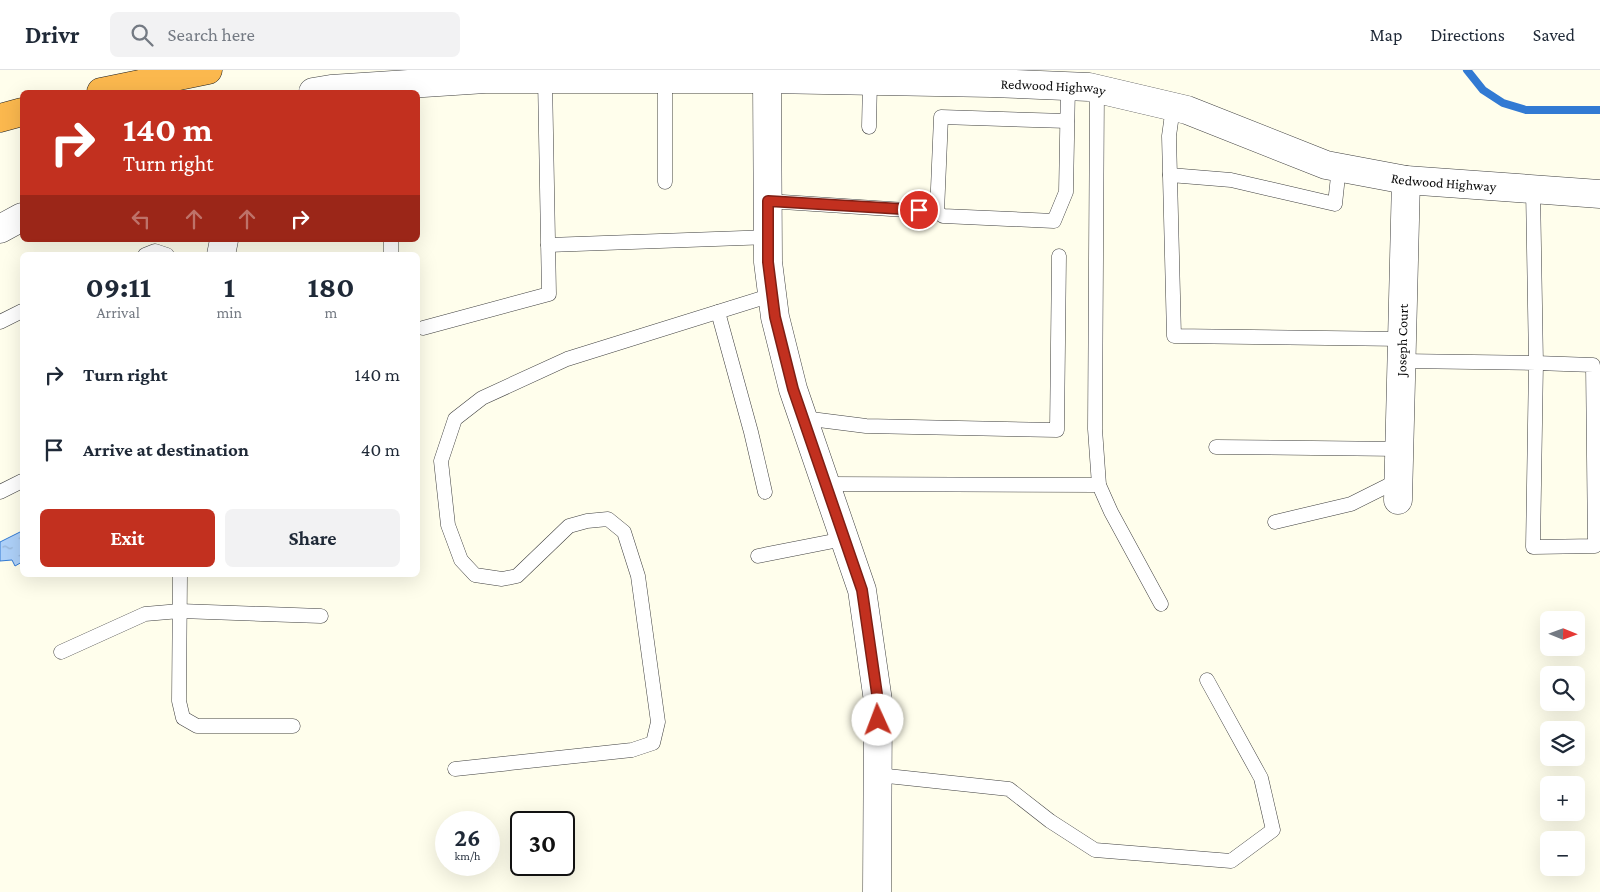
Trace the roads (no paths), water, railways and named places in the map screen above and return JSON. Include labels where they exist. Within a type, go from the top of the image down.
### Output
[{"type":"highway","points":[[111,90],[208,70]]},
{"type":"highway","points":[[0,118],[20,113]]},
{"type":"street","name":"Redwood Highway","points":[[325,90],[398,89],[485,79],[767,79],[991,82],[1068,86],[1097,89],[1187,110],[1326,165],[1339,168],[1406,180],[1600,194]]},
{"type":"street","points":[[767,79],[768,262],[775,317],[793,389],[862,590],[878,701],[877,892]]},
{"type":"street","name":"Joseph Court","points":[[1399,490],[1406,180]]},
{"type":"street","points":[[0,229],[20,218]]},
{"type":"lane","points":[[423,328],[549,294],[545,79]]},
{"type":"lane","points":[[665,79],[665,182]]},
{"type":"lane","points":[[869,127],[870,81]]},
{"type":"lane","points":[[768,201],[937,212],[943,216],[1054,221],[1066,192],[1068,86]]},
{"type":"lane","points":[[1097,89],[1095,429],[1099,485],[1110,512],[1161,604]]},
{"type":"lane","points":[[1173,107],[1169,136],[1174,336],[1402,350],[1536,363],[1593,365],[1595,546],[1533,547],[1536,363],[1533,190]]},
{"type":"lane","points":[[937,212],[941,117],[1067,121]]},
{"type":"lane","points":[[1170,175],[1231,180],[1335,204],[1339,168]]},
{"type":"lane","points":[[548,245],[768,237]]},
{"type":"lane","points":[[803,418],[866,426],[1057,430],[1059,256]]},
{"type":"lane","points":[[455,769],[632,750],[653,743],[658,722],[638,576],[624,532],[608,519],[587,521],[568,526],[517,576],[502,579],[475,575],[461,560],[448,525],[441,461],[454,419],[482,398],[567,359],[772,295]]},
{"type":"lane","points":[[0,322],[20,312]]},
{"type":"lane","points":[[718,312],[751,432],[765,492]]},
{"type":"lane","points":[[1216,447],[1399,449]]},
{"type":"lane","points":[[0,492],[20,482]]},
{"type":"lane","points":[[826,484],[1099,485]]},
{"type":"lane","points":[[1274,522],[1351,504],[1399,490]]},
{"type":"lane","points":[[758,556],[844,539]]},
{"type":"lane","points":[[180,577],[179,701],[182,718],[197,726],[293,726]]},
{"type":"lane","points":[[60,652],[145,614],[180,611],[321,616]]},
{"type":"lane","points":[[878,775],[1009,788],[1050,821],[1095,850],[1231,861],[1273,830],[1261,778],[1207,680]]},
{"type":"water","points":[[20,532],[20,563],[15,566],[12,560],[0,561],[0,542]]},
{"type":"waterway","points":[[1467,70],[1483,90],[1503,103],[1526,110],[1600,110]]}]
